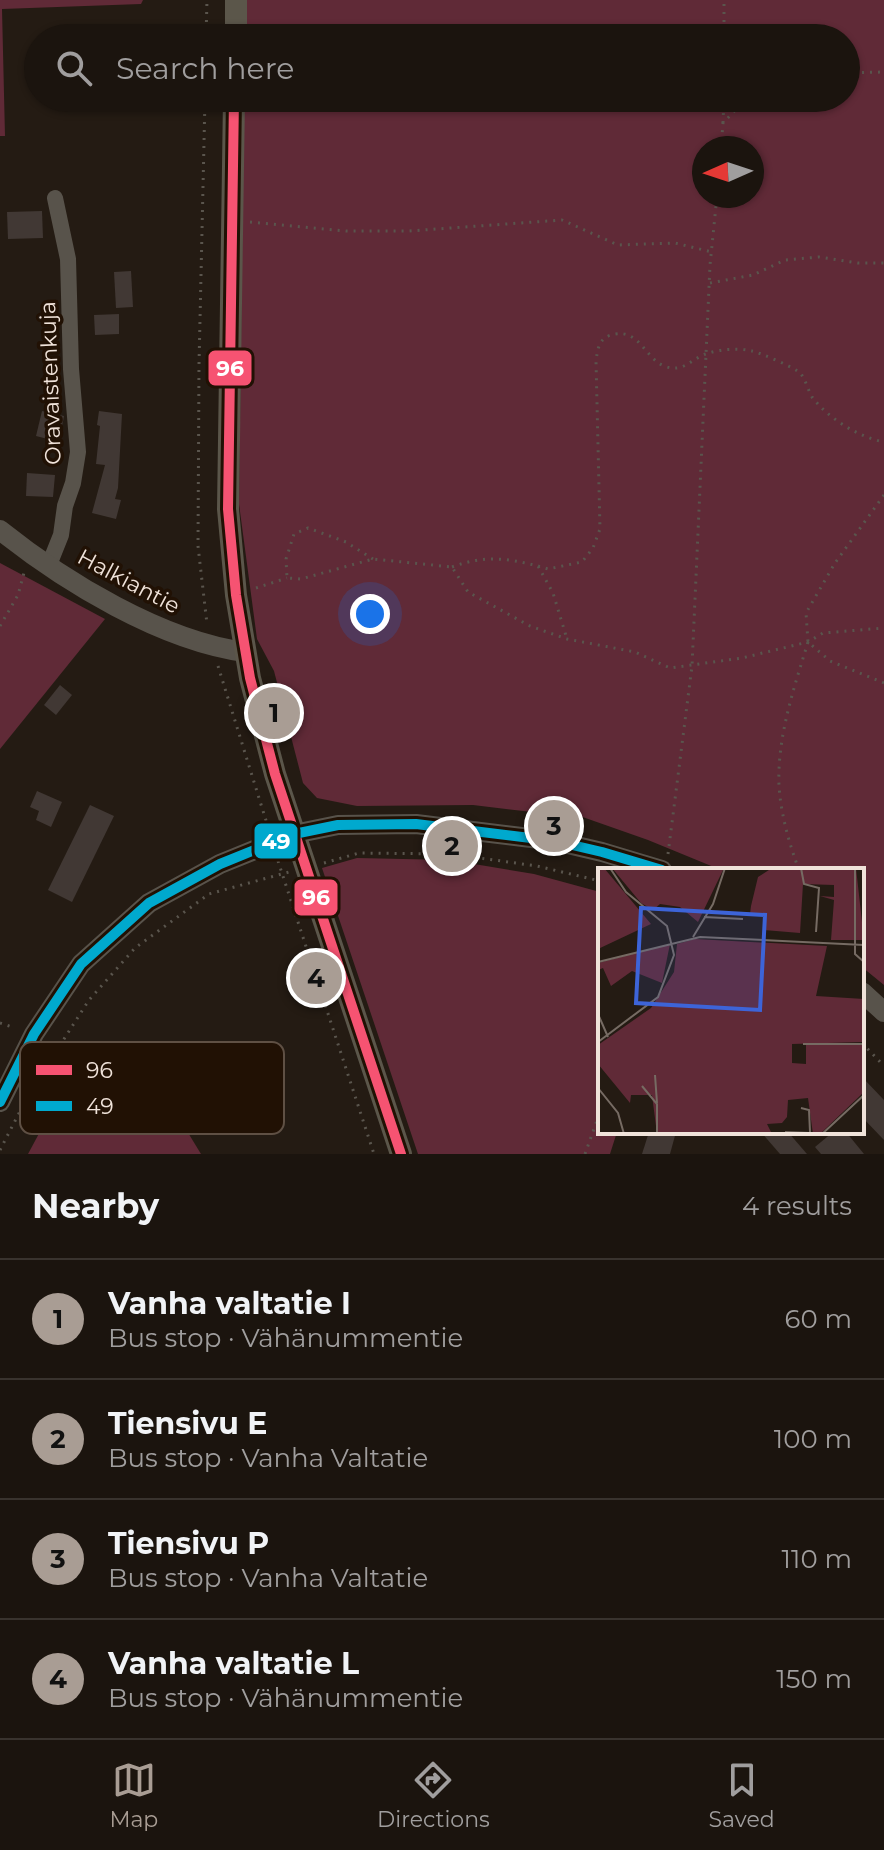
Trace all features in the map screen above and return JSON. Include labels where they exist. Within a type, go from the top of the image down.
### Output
[{"type":"main road","points":[[236,0],[236,24]]},
{"type":"main road","points":[[234,112],[228,509],[245,652],[275,774],[401,1154]]},
{"type":"street","name":"Oravaistenkuja","points":[[49,565],[61,535],[78,452],[71,369],[68,259],[55,198]]},
{"type":"street","name":"Halkiantie","points":[[0,530],[30,554],[116,607],[195,642],[245,652]]},
{"type":"street","points":[[30,1042],[81,964],[149,903],[220,864],[294,834],[338,825],[431,826],[555,841],[665,864]]},
{"type":"street","points":[[864,994],[884,1012]]},
{"type":"street","points":[[0,1102],[20,1062]]},
{"type":"path","points":[[206,24],[207,0]]},
{"type":"path","points":[[724,0],[724,24]]},
{"type":"path","points":[[860,73],[884,72]]},
{"type":"path","points":[[722,136],[723,112]]},
{"type":"path","points":[[723,123],[734,112]]},
{"type":"path","points":[[665,864],[692,666],[716,208]]},
{"type":"path","points":[[232,219],[346,231],[409,231],[562,220],[618,245],[675,243],[712,252]]},
{"type":"path","points":[[710,283],[753,275],[785,260],[819,257],[884,263]]},
{"type":"path","points":[[236,595],[287,578],[301,579],[373,559],[452,567],[470,560],[506,558],[548,569],[582,562],[593,548],[600,529],[596,361],[599,344],[605,336],[620,333],[636,339],[663,366],[682,368],[707,353],[735,349],[754,351],[800,372],[813,397],[841,422],[866,438],[884,442]]},
{"type":"path","points":[[798,868],[787,838],[779,786],[791,695],[808,642],[806,613],[835,563],[884,495]]},
{"type":"path","points":[[287,578],[286,559],[294,534],[308,528],[346,542],[373,559]]},
{"type":"path","points":[[0,626],[18,595],[30,554]]},
{"type":"path","points":[[538,566],[553,593],[567,639]]},
{"type":"path","points":[[452,567],[468,592],[530,626],[567,639],[635,652],[670,668],[742,658],[808,642],[823,633],[884,628]]},
{"type":"path","points":[[808,642],[830,661],[884,683]]},
{"type":"path","points":[[451,854],[452,846]]},
{"type":"path","points":[[62,1042],[89,1000],[135,948],[209,894],[359,853],[451,854],[537,866],[598,881]]},
{"type":"path","points":[[864,1045],[884,1066]]},
{"type":"path","points":[[0,1150],[20,1111]]},
{"type":"path","points":[[585,1154],[598,1118]]},
{"type":"shaded area","points":[[0,0],[143,0],[141,4],[2,9],[5,136],[0,136]]},
{"type":"shaded area","points":[[247,0],[884,0],[884,985],[864,969],[864,868],[716,868],[574,814],[473,805],[357,806],[317,798],[303,783],[274,671],[257,639],[239,504],[244,112],[860,112],[860,24],[246,24]]},
{"type":"shaded area","points":[[0,563],[105,619],[0,749]]},
{"type":"shaded area","points":[[357,858],[450,860],[534,874],[598,891],[598,1134],[616,1134],[610,1154],[418,1154],[322,868]]},
{"type":"shaded area","points":[[39,1134],[189,1134],[201,1154],[28,1154]]},
{"type":"building","points":[[42,211],[43,238],[8,239],[7,212]]},
{"type":"building","points":[[131,271],[133,307],[116,308],[114,272]]},
{"type":"building","points":[[119,314],[119,334],[95,335],[94,315]]},
{"type":"building","points":[[42,411],[64,416],[59,442],[36,436]]},
{"type":"building","points":[[99,411],[122,414],[115,499],[121,500],[116,519],[92,513],[105,465],[96,464]]},
{"type":"building","points":[[27,473],[55,475],[53,497],[26,496]]},
{"type":"building","points":[[60,685],[72,695],[56,715],[44,705]]},
{"type":"building","points":[[37,791],[62,802],[51,827],[36,820],[39,811],[30,807]]},
{"type":"building","points":[[90,805],[114,816],[72,902],[48,890]]},
{"type":"building","points":[[864,1079],[884,1100],[884,1140],[864,1119]]},
{"type":"building","points":[[648,1134],[675,1134],[670,1154],[642,1154]]},
{"type":"building","points":[[763,1134],[790,1134],[807,1154],[780,1154]]},
{"type":"building","points":[[831,1134],[848,1134],[864,1154],[821,1154],[815,1147]]},
{"type":"transit line","name":"96","points":[[234,112],[228,509],[236,595],[250,678],[275,774],[401,1154]]},
{"type":"transit line","name":"49","points":[[30,1042],[81,964],[149,903],[220,864],[294,834],[338,825],[416,824],[555,841],[655,868]]},
{"type":"transit line","name":"49","points":[[0,1102],[20,1062]]},
{"type":"place","name":"Vanha valtatie I","points":[[274,713]]},
{"type":"place","name":"Tiensivu P","points":[[554,826]]},
{"type":"place","name":"Tiensivu E","points":[[452,846]]},
{"type":"place","name":"Vanha valtatie L","points":[[316,978]]}]
